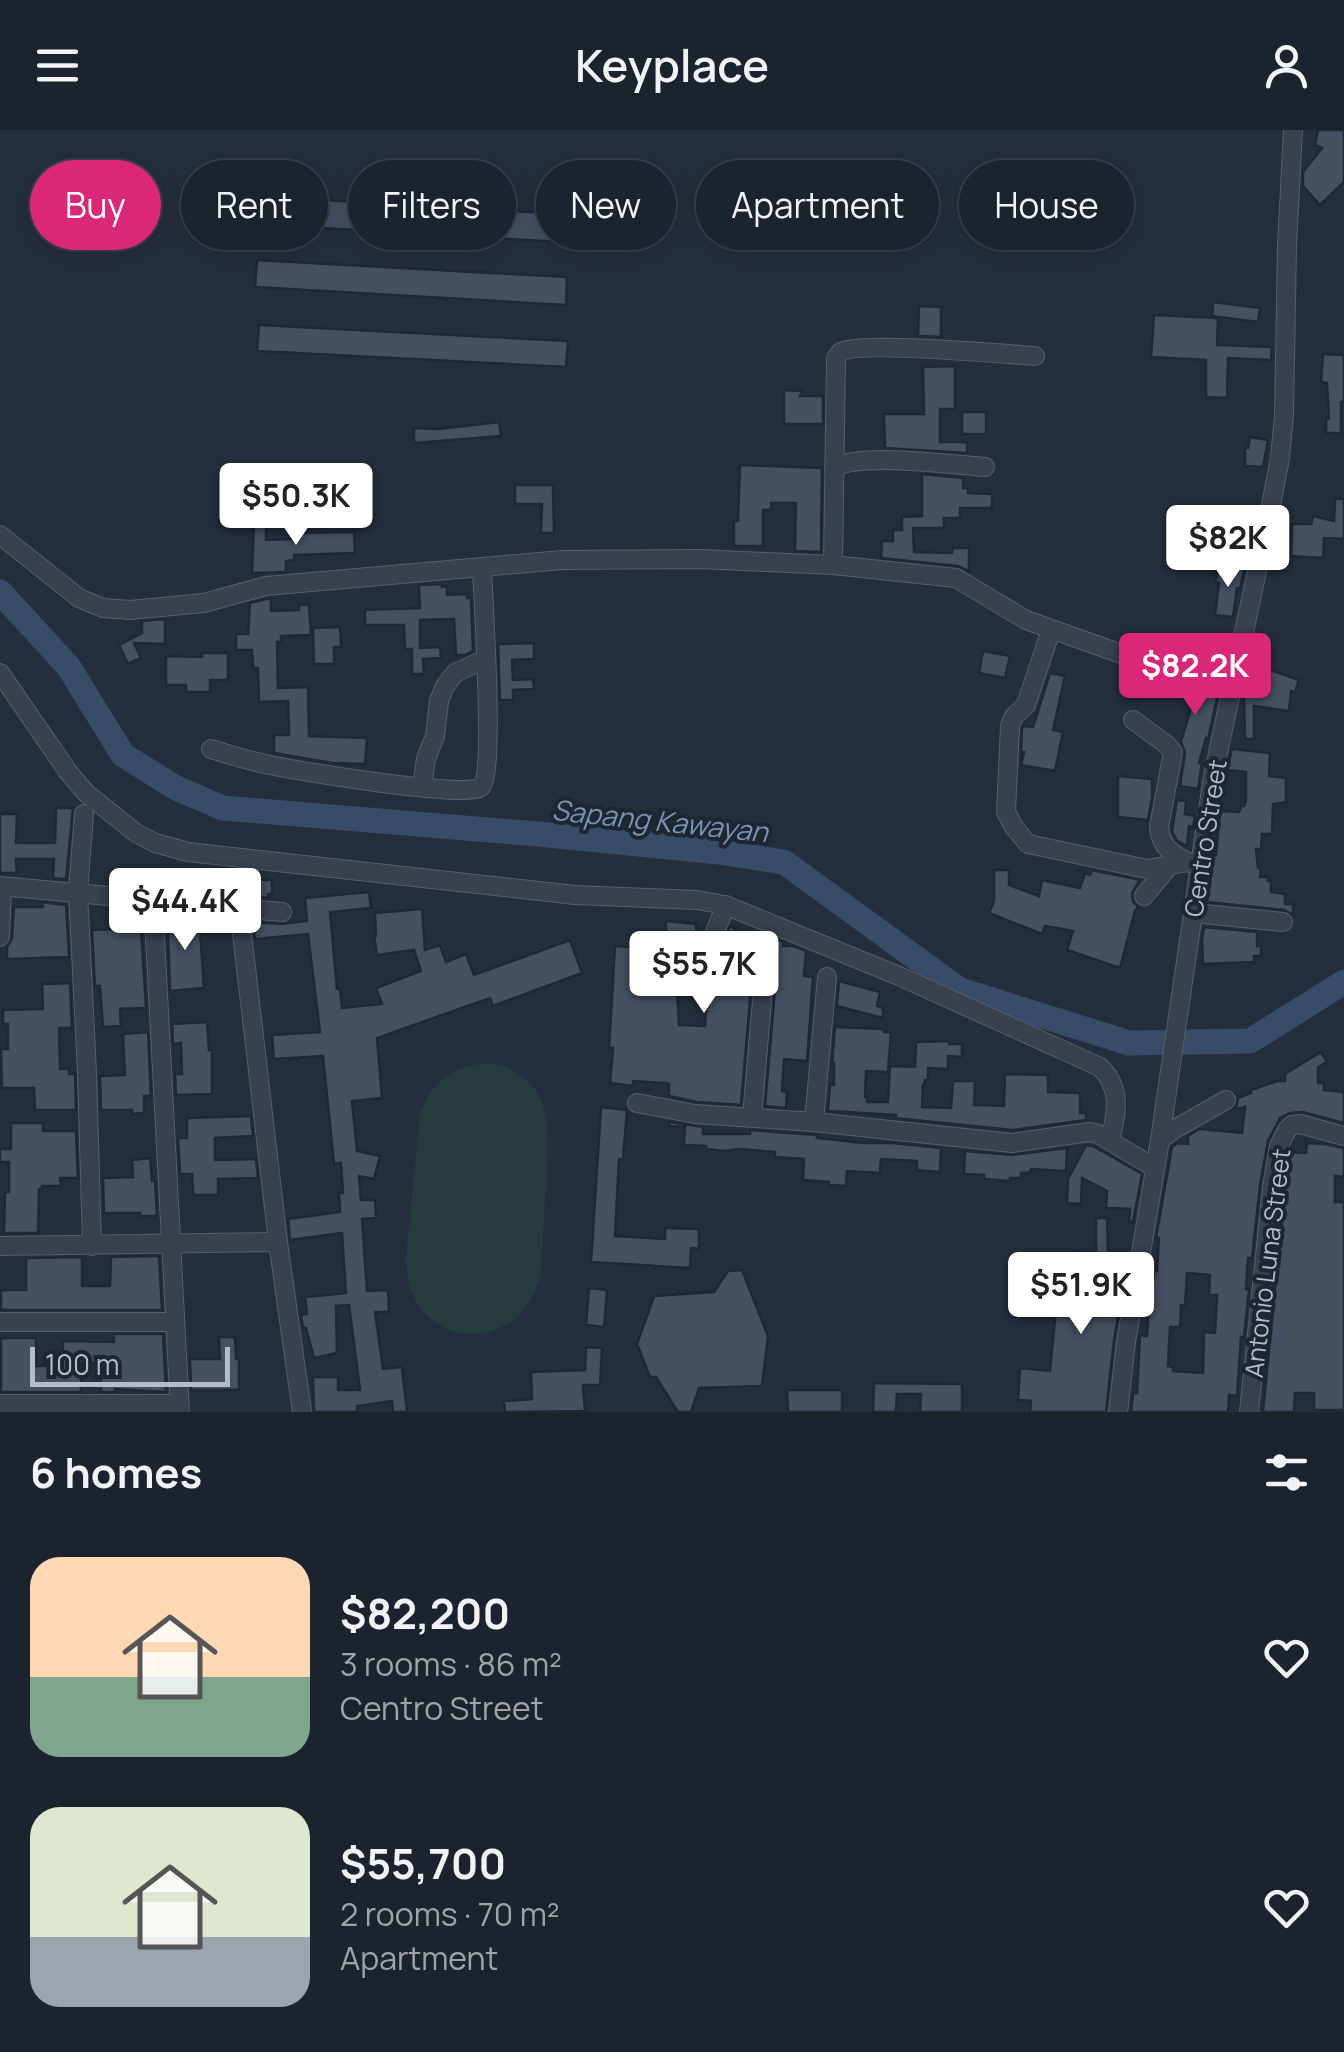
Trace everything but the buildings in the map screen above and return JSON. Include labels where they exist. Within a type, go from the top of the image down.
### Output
[{"type":"street","name":"Centro Street","points":[[1118,1412],[1193,913],[1185,865],[1213,776],[1273,500],[1283,430],[1293,130]]},
{"type":"street","points":[[833,565],[836,358],[842,351],[887,348],[1035,356]]},
{"type":"street","points":[[834,467],[844,462],[872,461],[985,467]]},
{"type":"street","points":[[0,535],[78,598],[103,608],[130,610],[204,604],[266,586],[562,560],[760,560],[956,578],[1050,630],[1128,656],[1236,665]]},
{"type":"street","points":[[211,749],[284,768],[422,788],[478,790],[484,783],[488,743],[482,567]]},
{"type":"street","points":[[1050,630],[1026,706],[1014,716],[1010,726],[1006,812],[1014,827],[1028,844],[1147,868],[1185,865]]},
{"type":"street","points":[[422,788],[445,686],[454,673],[486,659]]},
{"type":"street","points":[[0,672],[86,792],[108,812],[155,843],[188,852],[575,896],[697,900],[726,906],[899,976],[1100,1066],[1114,1089],[1118,1108],[1110,1140]]},
{"type":"street","points":[[1133,720],[1173,752],[1158,827],[1168,851],[1185,865]]},
{"type":"street","points":[[84,814],[78,892],[92,1246]]},
{"type":"street","points":[[1144,896],[1185,865]]},
{"type":"street","points":[[0,937],[1,886],[282,912]]},
{"type":"street","points":[[0,1404],[180,1408],[154,900]]},
{"type":"street","points":[[711,942],[726,906]]},
{"type":"street","points":[[238,908],[302,1412]]},
{"type":"street","points":[[1193,913],[1282,922]]},
{"type":"street","points":[[814,1122],[827,977]]},
{"type":"street","points":[[752,1117],[762,989]]},
{"type":"street","points":[[1160,1136],[1226,1100]]},
{"type":"street","points":[[636,1103],[695,1114],[1012,1143],[1090,1132],[1155,1168]]},
{"type":"street","name":"Antonio Luna Street","points":[[1249,1412],[1279,1146],[1292,1125],[1344,1136]]},
{"type":"street","points":[[0,1246],[278,1242]]},
{"type":"street","points":[[0,1322],[174,1322]]},
{"type":"green space","points":[[487,1063],[510,1069],[526,1079],[544,1108],[548,1146],[541,1273],[530,1301],[512,1321],[490,1332],[466,1334],[444,1327],[424,1313],[411,1289],[406,1258],[420,1115],[430,1093],[444,1077]]},
{"type":"waterway","name":"Sapang Kawayan","points":[[0,592],[68,666],[123,755],[176,788],[223,808],[538,834],[784,862],[960,990],[1129,1043],[1250,1041],[1344,982]]}]
